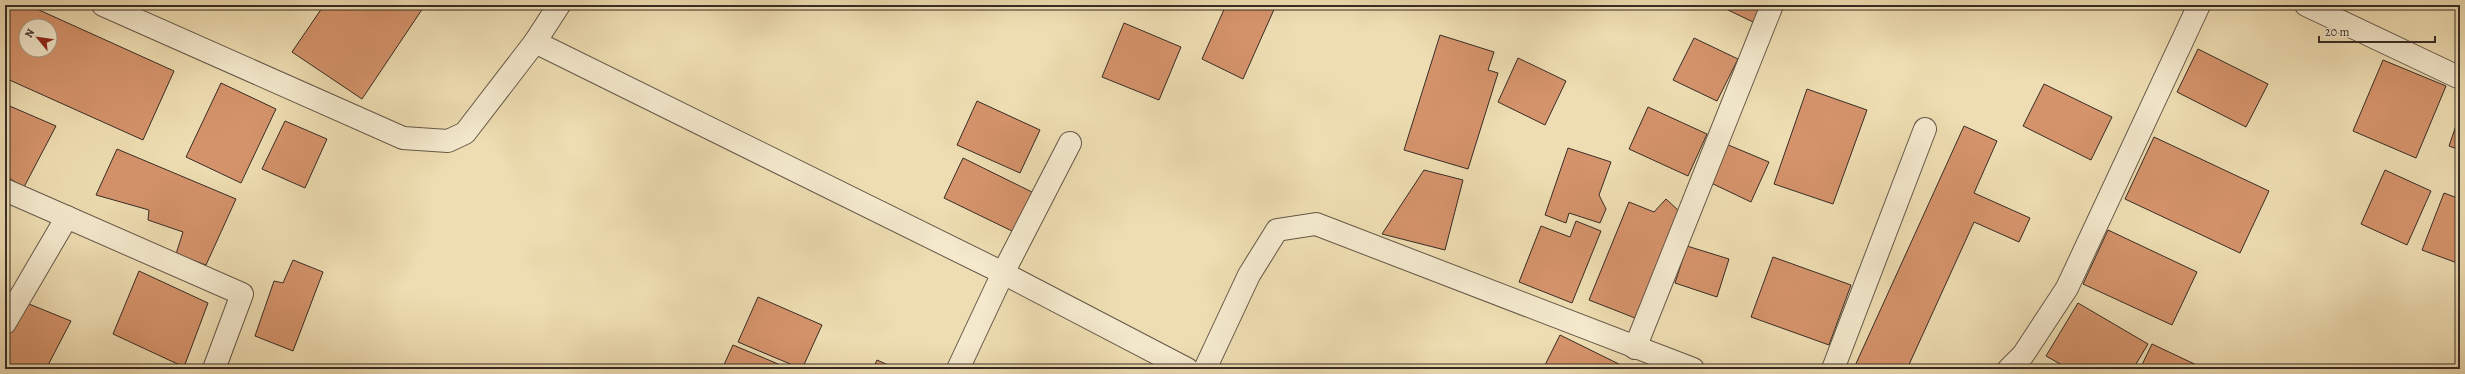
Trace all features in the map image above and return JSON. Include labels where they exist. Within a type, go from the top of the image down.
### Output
[{"type":"street","points":[[103,5],[403,138],[448,141],[465,133],[535,42],[559,5]]},
{"type":"street","points":[[1634,348],[1772,5]]},
{"type":"street","points":[[2009,369],[2023,355],[2066,288],[2199,5]]},
{"type":"street","points":[[2306,5],[2458,77]]},
{"type":"street","points":[[535,42],[1003,273],[1187,369]]},
{"type":"street","points":[[1832,369],[1925,129]]},
{"type":"street","points":[[958,369],[1003,273],[1070,144]]},
{"type":"street","points":[[5,190],[242,294],[214,369]]},
{"type":"street","points":[[5,323],[68,217]]},
{"type":"street","points":[[1205,369],[1249,275],[1277,230],[1316,224],[1634,348],[1693,369]]},
{"type":"building","points":[[5,5],[28,5],[57,18],[18,18],[18,58],[58,58],[58,19],[174,71],[143,140],[5,78]]},
{"type":"building","points":[[324,5],[425,5],[362,99],[292,52]]},
{"type":"building","points":[[1226,5],[1276,5],[1243,79],[1202,59]]},
{"type":"building","points":[[1728,5],[1761,5],[1753,22],[1728,10]]},
{"type":"building","points":[[1124,23],[1181,47],[1159,100],[1102,77]]},
{"type":"building","points":[[1440,35],[1494,52],[1488,70],[1498,73],[1468,169],[1404,150]]},
{"type":"building","points":[[1694,38],[1738,59],[1717,101],[1673,80]]},
{"type":"building","points":[[2198,49],[2268,84],[2246,127],[2177,92]]},
{"type":"building","points":[[1518,58],[1566,81],[1545,125],[1498,102]]},
{"type":"building","points":[[2383,60],[2446,86],[2416,158],[2353,131]]},
{"type":"building","points":[[221,83],[276,109],[241,183],[186,157]]},
{"type":"building","points":[[2044,84],[2112,117],[2091,160],[2023,126]]},
{"type":"building","points":[[1807,89],[1867,110],[1833,204],[1774,184]]},
{"type":"building","points":[[977,101],[1040,130],[1020,173],[957,145]]},
{"type":"building","points":[[5,104],[56,126],[24,187],[5,176]]},
{"type":"building","points":[[1648,107],[1707,134],[1688,176],[1629,149]]},
{"type":"building","points":[[2460,114],[2460,150],[2449,146]]},
{"type":"building","points":[[285,121],[327,139],[305,188],[262,169]]},
{"type":"building","points":[[1964,126],[1997,141],[1974,193],[2030,218],[2019,242],[1974,222],[1907,369],[1854,368]]},
{"type":"building","points":[[2154,137],[2269,191],[2240,253],[2125,199]]},
{"type":"building","points":[[1726,144],[1769,162],[1751,202],[1709,182]]},
{"type":"building","points":[[1568,148],[1611,162],[1599,195],[1606,209],[1600,223],[1569,213],[1566,223],[1545,215]]},
{"type":"building","points":[[117,149],[236,199],[206,265],[176,254],[183,232],[148,220],[149,210],[96,195]]},
{"type":"building","points":[[963,158],[1034,193],[1014,232],[944,198]]},
{"type":"building","points":[[1424,170],[1463,180],[1445,250],[1382,234]]},
{"type":"building","points":[[2385,170],[2431,191],[2407,245],[2361,224]]},
{"type":"building","points":[[2444,193],[2460,199],[2460,264],[2422,250]]},
{"type":"building","points":[[1666,199],[1679,211],[1635,318],[1589,300],[1629,202],[1654,212]]},
{"type":"building","points":[[1576,221],[1601,231],[1572,303],[1519,282],[1541,226],[1570,237]]},
{"type":"building","points":[[2108,230],[2197,272],[2172,325],[2083,284]]},
{"type":"building","points":[[1687,246],[1729,259],[1717,297],[1675,283]]},
{"type":"building","points":[[1773,257],[1851,285],[1829,345],[1751,317]]},
{"type":"building","points":[[293,260],[323,272],[293,351],[255,336],[274,281],[283,283]]},
{"type":"building","points":[[139,271],[208,303],[184,367],[113,334]]},
{"type":"building","points":[[758,297],[822,325],[802,369],[738,342]]},
{"type":"building","points":[[24,302],[71,321],[46,369],[5,369],[5,334]]},
{"type":"building","points":[[2078,303],[2148,344],[2133,369],[2069,369],[2046,356]]},
{"type":"building","points":[[1560,335],[1629,369],[1543,369]]},
{"type":"building","points":[[2152,344],[2203,368],[2140,369]]},
{"type":"building","points":[[733,345],[790,369],[722,369]]},
{"type":"building","points":[[877,360],[897,369],[873,369]]}]
